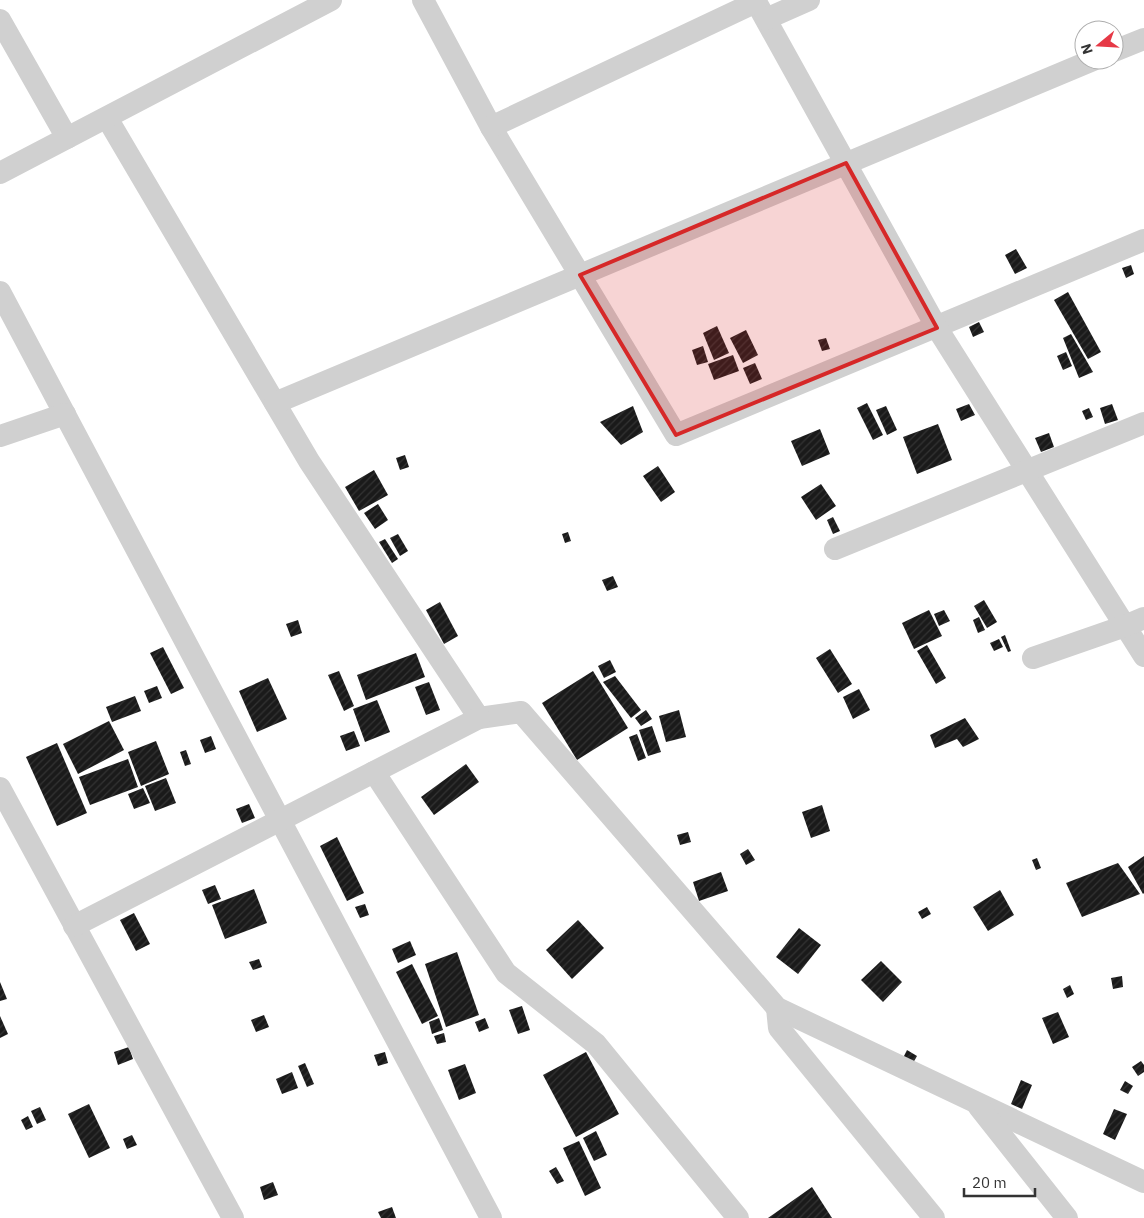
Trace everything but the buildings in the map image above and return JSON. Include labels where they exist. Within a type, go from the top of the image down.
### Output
[{"type":"street","points":[[0,174],[331,0]]},
{"type":"street","points":[[423,0],[492,127],[676,435],[1144,240]]},
{"type":"street","points":[[492,127],[759,7],[809,0]]},
{"type":"street","points":[[759,7],[936,328],[1027,471],[1134,622],[1144,656]]},
{"type":"street","points":[[0,20],[68,138]]},
{"type":"street","points":[[1124,47],[1144,39]]},
{"type":"street","points":[[275,403],[1074,68]]},
{"type":"street","points":[[107,118],[309,461],[479,718]]},
{"type":"street","points":[[0,292],[491,1218]]},
{"type":"street","points":[[0,436],[65,414]]},
{"type":"street","points":[[835,549],[1144,423]]},
{"type":"street","points":[[1033,658],[1134,622]]},
{"type":"street","points":[[74,926],[479,718],[521,712],[777,1008],[1144,1182]]},
{"type":"street","points":[[374,772],[506,973],[596,1044],[738,1218]]},
{"type":"street","points":[[0,788],[233,1218]]},
{"type":"street","points":[[777,1008],[779,1028],[934,1218]]},
{"type":"street","points":[[976,1102],[1066,1218]]},
{"type":"highlighted area","points":[[846,163],[937,328],[676,435],[580,275]]}]
